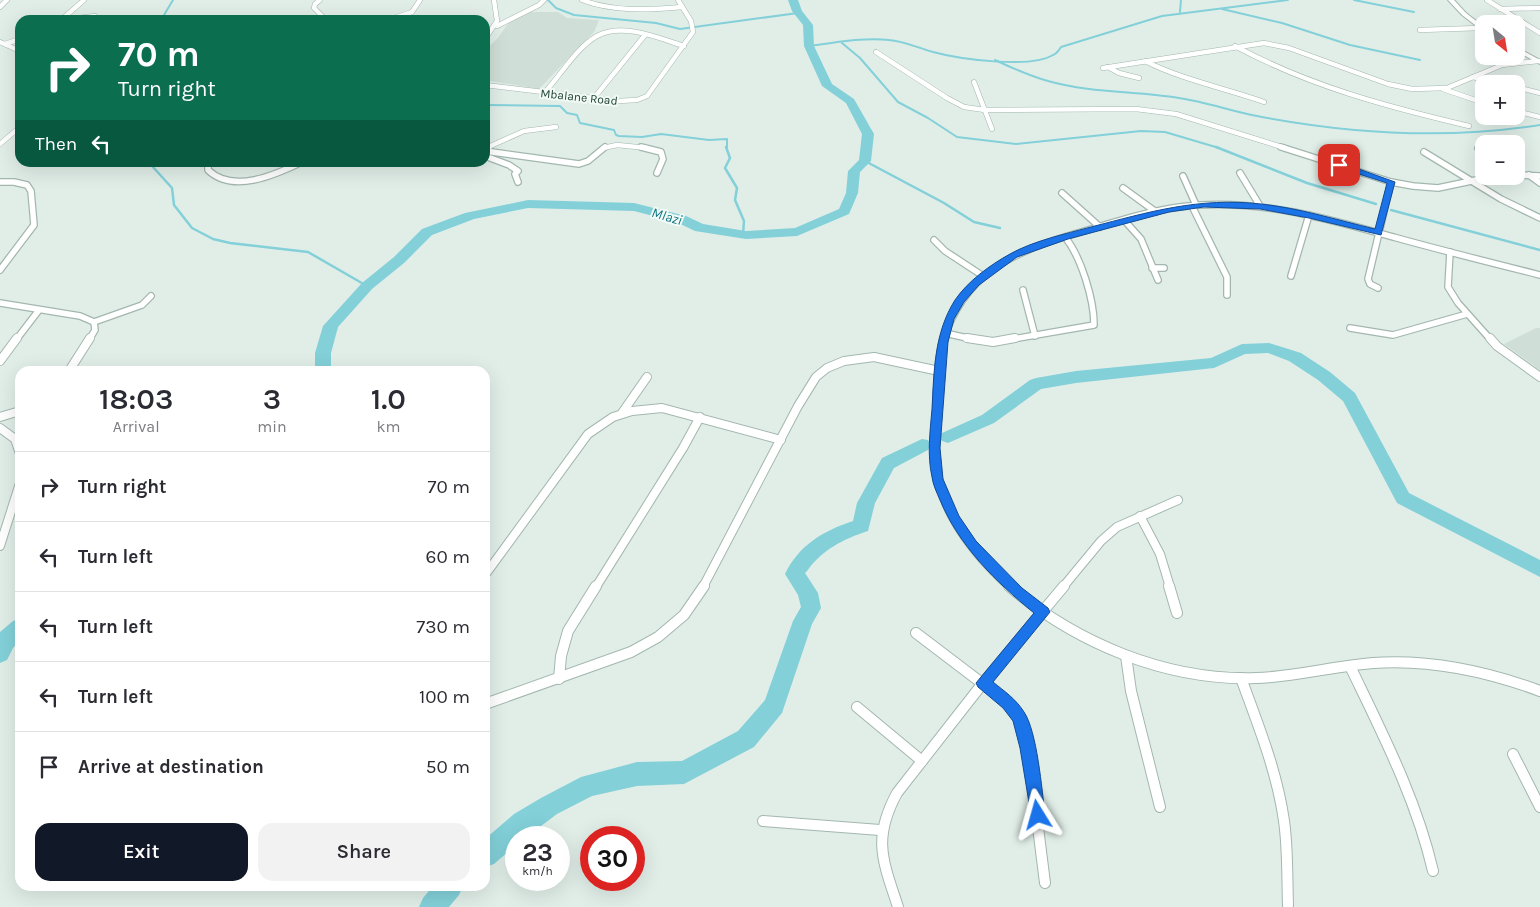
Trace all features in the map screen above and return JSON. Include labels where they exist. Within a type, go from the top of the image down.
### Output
[{"type":"street","points":[[0,7],[7,0]]},
{"type":"street","points":[[67,15],[84,0]]},
{"type":"street","points":[[320,0],[314,8],[321,15]]},
{"type":"street","points":[[405,15],[412,13],[418,7],[420,0]]},
{"type":"street","points":[[494,0],[498,16],[497,26]]},
{"type":"street","points":[[490,34],[497,26],[544,0]]},
{"type":"street","points":[[582,0],[597,5],[651,10],[682,7]]},
{"type":"street","name":"Mbalane Road","points":[[490,86],[625,101],[648,96],[692,34],[691,21],[678,0]]},
{"type":"street","points":[[1452,0],[1475,22]]},
{"type":"street","points":[[1487,0],[1540,33]]},
{"type":"street","points":[[1498,8],[1540,8]]},
{"type":"street","points":[[1420,30],[1475,29]]},
{"type":"street","points":[[544,93],[597,36],[615,32],[645,34],[684,46]]},
{"type":"street","points":[[594,98],[645,34]]},
{"type":"street","points":[[2,43],[15,40]]},
{"type":"street","points":[[2,43],[15,48]]},
{"type":"street","points":[[1139,78],[1105,68],[1258,43],[1284,46],[1396,86],[1422,90],[1443,89],[1502,65],[1539,62]]},
{"type":"street","points":[[0,50],[10,46]]},
{"type":"street","points":[[1235,46],[1263,62],[1347,95],[1461,127],[1469,126]]},
{"type":"street","points":[[876,52],[964,107],[985,110],[1136,109],[1176,114],[1391,182],[1438,188],[1473,181]]},
{"type":"street","points":[[1525,54],[1539,62]]},
{"type":"street","points":[[1145,61],[1169,73],[1258,97],[1264,102]]},
{"type":"street","points":[[974,82],[992,129]]},
{"type":"street","points":[[1443,89],[1475,100]]},
{"type":"street","points":[[1525,89],[1540,93]]},
{"type":"street","points":[[1525,113],[1540,117]]},
{"type":"street","points":[[490,148],[524,131],[556,127]]},
{"type":"street","points":[[0,144],[15,131]]},
{"type":"street","points":[[490,151],[579,164],[591,160],[605,146],[617,144],[660,152],[663,159],[656,173]]},
{"type":"street","points":[[1424,152],[1522,210],[1540,218]]},
{"type":"street","points":[[490,158],[509,165],[518,171],[515,174],[518,182]]},
{"type":"street","points":[[208,167],[208,170],[214,176],[239,181],[269,176],[290,167]]},
{"type":"street","points":[[1240,173],[1260,206]]},
{"type":"street","points":[[1527,175],[1540,176]]},
{"type":"street","points":[[1527,175],[1540,183]]},
{"type":"street","points":[[1183,176],[1227,277],[1227,295]]},
{"type":"street","points":[[0,182],[14,182],[27,185],[31,191],[35,221],[29,234],[0,270]]},
{"type":"street","points":[[1378,288],[1370,284],[1368,279],[1391,182]]},
{"type":"street","points":[[1123,188],[1156,212]]},
{"type":"street","points":[[1062,193],[1100,227]]},
{"type":"street","points":[[1540,275],[1309,215],[1260,206],[1194,205],[1156,212],[1100,227],[1065,237],[1014,256],[983,276],[960,301],[945,333],[939,371],[934,448],[938,479],[948,508],[960,528],[983,558],[1017,592],[1043,612],[1092,640],[1126,656],[1181,670],[1240,678],[1397,662],[1452,667],[1515,682],[1540,691]]},
{"type":"street","points":[[1292,276],[1309,215]]},
{"type":"street","points":[[1125,221],[1141,239],[1158,280]]},
{"type":"street","points":[[945,333],[993,342],[1092,326],[1095,323],[1093,309],[1078,257],[1065,237]]},
{"type":"street","points":[[934,240],[945,251],[983,276]]},
{"type":"street","points":[[1450,252],[1448,287],[1467,314],[1497,346],[1540,377]]},
{"type":"street","points":[[1152,268],[1164,268]]},
{"type":"street","points":[[1023,290],[1034,336]]},
{"type":"street","points":[[0,303],[80,316],[94,322],[142,305],[151,296]]},
{"type":"street","points":[[0,361],[39,310]]},
{"type":"street","points":[[1350,328],[1393,335],[1467,314]]},
{"type":"street","points":[[71,366],[95,330],[94,322]]},
{"type":"street","points":[[490,702],[614,659],[648,644],[684,615],[704,586],[781,440],[812,384],[822,372],[836,364],[853,358],[874,357],[939,371]]},
{"type":"street","points":[[622,413],[647,377]]},
{"type":"street","points":[[490,568],[588,434],[601,423],[622,413],[645,408],[662,408],[781,440]]},
{"type":"street","points":[[0,416],[15,413]]},
{"type":"street","points":[[558,679],[561,656],[568,631],[683,448],[700,417]]},
{"type":"street","points":[[0,428],[15,439]]},
{"type":"street","points":[[0,546],[15,499]]},
{"type":"street","points":[[898,907],[885,864],[880,830],[888,806],[983,683],[1100,541],[1117,527],[1178,500]]},
{"type":"street","points":[[1140,516],[1160,554],[1177,613]]},
{"type":"street","points":[[916,633],[983,683],[1015,710],[1023,726],[1033,782],[1045,883]]},
{"type":"street","points":[[1126,656],[1131,691],[1160,807]]},
{"type":"street","points":[[1350,666],[1414,805],[1428,848],[1433,871]]},
{"type":"street","points":[[1240,678],[1272,769],[1282,809],[1285,826],[1288,905]]},
{"type":"street","points":[[857,707],[922,760]]},
{"type":"street","points":[[1513,754],[1540,807]]},
{"type":"street","points":[[763,821],[880,830]]},
{"type":"shaded area","points":[[525,12],[558,12],[567,18],[599,20],[594,32],[539,89],[490,81],[490,45],[498,38],[512,18]]},
{"type":"shaded area","points":[[1536,328],[1540,328],[1540,370],[1504,344]]},
{"type":"waterway","points":[[164,15],[173,0]]},
{"type":"waterway","points":[[548,0],[556,8],[574,15],[656,23],[680,29],[798,13]]},
{"type":"waterway","name":"Mlazi","points":[[323,366],[323,353],[331,326],[367,286],[399,260],[427,232],[470,216],[528,204],[634,207],[681,219],[700,228],[746,235],[797,232],[844,211],[852,193],[854,171],[865,161],[868,134],[850,101],[827,86],[809,46],[808,25],[797,11],[793,0]]},
{"type":"waterway","points":[[1180,12],[1181,0]]},
{"type":"waterway","points":[[998,61],[1012,62],[1042,59],[1058,52],[1061,47],[1162,16],[1288,0]]},
{"type":"waterway","points":[[1354,0],[1414,12]]},
{"type":"waterway","points":[[1222,9],[1282,23],[1350,45],[1420,60]]},
{"type":"waterway","points":[[809,46],[879,39],[900,42],[933,52],[959,57],[998,61]]},
{"type":"waterway","points":[[842,43],[860,58],[898,102],[928,118],[957,137],[1016,144],[1141,131],[1165,132],[1217,147]]},
{"type":"waterway","points":[[998,61],[1034,77],[1064,85],[1179,98],[1257,116],[1328,127],[1363,131],[1433,133],[1504,130],[1540,125]]},
{"type":"waterway","points":[[490,105],[560,106],[567,113],[577,115],[580,123],[614,130],[616,135],[619,136],[642,137],[661,134],[709,140],[727,139],[727,148]]},
{"type":"waterway","points":[[726,147],[730,158],[725,168],[737,188],[735,200],[744,221],[743,234]]},
{"type":"waterway","points":[[1217,147],[1307,183],[1376,204]]},
{"type":"waterway","points":[[865,161],[944,203],[974,222],[1000,228]]},
{"type":"waterway","points":[[153,167],[172,188],[174,205],[192,228],[213,239],[230,243],[308,252],[367,286]]},
{"type":"waterway","points":[[1391,210],[1540,250]]},
{"type":"waterway","points":[[948,437],[988,419],[1036,384],[1076,377],[1214,363],[1242,349],[1269,348],[1295,357],[1324,376],[1349,397],[1403,498],[1540,569]]},
{"type":"waterway","points":[[490,851],[523,823],[549,806],[589,785],[637,774],[684,772],[746,739],[774,706],[803,621],[811,608],[808,593],[795,574],[800,565],[822,543],[861,526],[866,503],[888,463],[922,445]]},
{"type":"waterway","name":"Mlazi","points":[[0,653],[4,642],[15,632]]},
{"type":"waterway","points":[[432,907],[446,891]]},
{"type":"route","points":[[1038,815],[1023,726],[1015,710],[983,683],[1043,612],[1017,592],[971,545],[948,508],[938,479],[934,448],[939,371],[943,342],[954,310],[969,289],[983,276],[998,265],[1026,250],[1065,237],[1169,209],[1204,204],[1260,206],[1309,215],[1378,233],[1391,182],[1339,165]]}]
